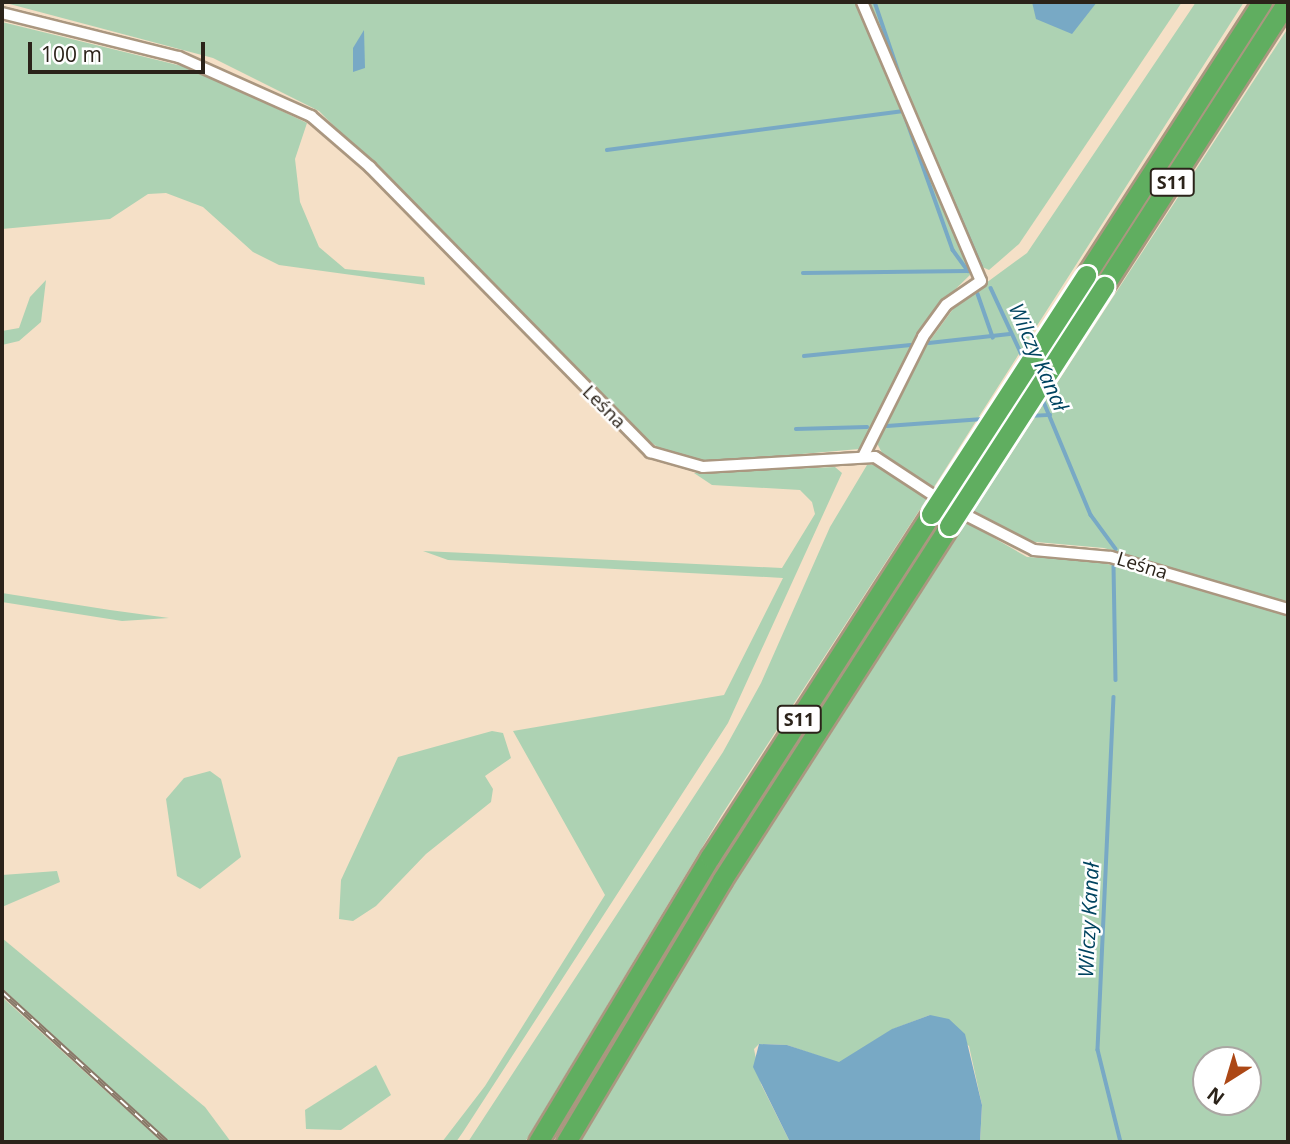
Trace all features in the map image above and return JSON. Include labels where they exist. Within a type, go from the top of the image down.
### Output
[{"type":"highway","name":"S11","points":[[538,1142],[696,879],[1262,2]]},
{"type":"highway","name":"S11","points":[[566,1142],[716,891],[1287,2]]},
{"type":"street","points":[[862,2],[981,281],[946,305],[923,337],[863,457]]},
{"type":"street","name":"Leśna","points":[[2,13],[179,57],[311,116],[657,455],[703,467],[863,457],[882,461],[1015,545],[1105,555],[1288,609]]},
{"type":"green space","points":[[2,2],[855,2],[971,274],[933,311],[859,449],[710,462],[669,455],[639,434],[319,111],[213,58]]},
{"type":"green space","points":[[868,2],[1182,2],[1019,244],[989,270],[980,266]]},
{"type":"green space","points":[[1196,2],[1244,2],[932,490],[883,455],[876,441],[920,354],[956,305],[1027,253]]},
{"type":"green space","points":[[2,22],[194,69],[307,123],[295,159],[300,202],[319,247],[345,269],[424,277],[425,285],[279,265],[253,252],[203,207],[166,193],[148,194],[110,219],[2,229]]},
{"type":"green space","points":[[1288,28],[1288,602],[1104,548],[1025,541],[972,514]]},
{"type":"green space","points":[[46,280],[41,322],[19,341],[2,345],[2,331],[19,328],[30,297]]},
{"type":"green space","points":[[879,464],[928,497],[721,816],[525,1142],[468,1142],[723,752],[761,683],[830,527],[867,465]]},
{"type":"green space","points":[[835,467],[842,473],[728,723],[463,1132],[456,1142],[442,1142],[485,1086],[605,895],[513,731],[724,695],[783,578],[448,560],[423,551],[782,568],[815,514],[812,502],[800,490],[712,485],[694,473]]},
{"type":"green space","points":[[966,522],[1027,557],[1097,561],[1288,616],[1288,1142],[980,1142],[982,1105],[969,1046],[930,1015],[893,1029],[839,1063],[787,1045],[759,1044],[754,1049],[761,1084],[790,1142],[579,1142],[759,843]]},
{"type":"green space","points":[[2,593],[169,618],[122,621],[2,602]]},
{"type":"green space","points":[[492,731],[503,733],[511,758],[485,776],[493,789],[491,802],[426,854],[376,906],[353,921],[339,919],[341,880],[398,757]]},
{"type":"green space","points":[[210,771],[221,779],[241,857],[200,889],[177,876],[166,799],[184,778]]},
{"type":"green space","points":[[57,871],[60,882],[2,907],[2,875]]},
{"type":"green space","points":[[2,938],[205,1107],[231,1142],[170,1142],[2,988]]},
{"type":"green space","points":[[2,997],[162,1142],[2,1142]]},
{"type":"green space","points":[[376,1065],[391,1095],[341,1130],[306,1129],[305,1110]]},
{"type":"water","points":[[1032,2],[1097,2],[1072,34],[1036,19]]},
{"type":"water","points":[[364,30],[365,68],[353,72],[353,48]]},
{"type":"water","points":[[930,1015],[949,1019],[965,1034],[982,1105],[980,1142],[790,1142],[753,1067],[759,1044],[787,1045],[839,1062],[892,1029]]},
{"type":"waterway","name":"Wilczy Kanał","points":[[875,2],[905,90],[981,266]]},
{"type":"waterway","points":[[607,150],[903,111]]},
{"type":"waterway","points":[[906,118],[953,250],[968,271]]},
{"type":"waterway","points":[[803,273],[968,271]]},
{"type":"waterway","name":"Wilczy Kanał","points":[[991,288],[1024,359]]},
{"type":"waterway","points":[[978,294],[993,337]]},
{"type":"waterway","points":[[929,343],[1010,334]]},
{"type":"waterway","points":[[804,356],[910,345]]},
{"type":"waterway","name":"Wilczy Kanał","points":[[1041,395],[1091,515],[1116,549]]},
{"type":"waterway","points":[[1029,416],[1050,415]]},
{"type":"waterway","points":[[887,426],[983,419]]},
{"type":"waterway","points":[[796,429],[867,427]]},
{"type":"waterway","name":"Wilczy Kanał","points":[[1114,566],[1116,680]]},
{"type":"waterway","name":"Wilczy Kanał","points":[[1114,697],[1098,1050],[1121,1142]]},
{"type":"railway","points":[[2,992],[166,1142]]}]
